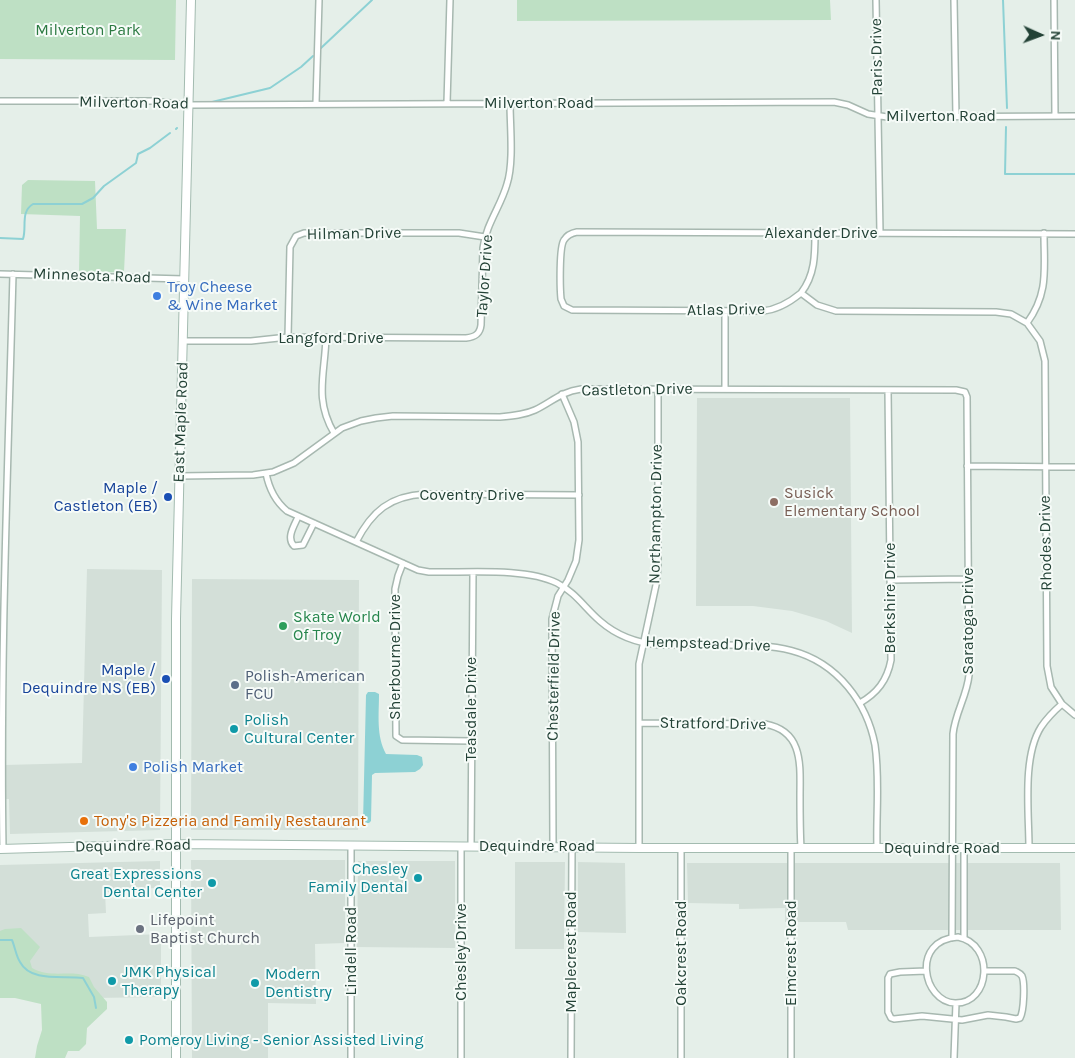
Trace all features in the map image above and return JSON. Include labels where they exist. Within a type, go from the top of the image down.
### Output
[{"type":"main road","name":"East Maple Road","points":[[176,1058],[176,619],[192,0]]},
{"type":"main road","name":"Dequindre Road","points":[[1,849],[175,844],[638,848],[1075,848]]},
{"type":"street","points":[[316,103],[319,0]]},
{"type":"street","points":[[447,103],[450,0]]},
{"type":"street","name":"Paris Drive","points":[[876,0],[880,233]]},
{"type":"street","points":[[954,0],[956,116]]},
{"type":"street","points":[[1054,0],[1055,116]]},
{"type":"street","name":"Milverton Road","points":[[0,101],[152,101],[188,104],[831,102],[848,105],[861,111],[887,117],[1075,116]]},
{"type":"street","name":"Taylor Drive","points":[[478,333],[481,325],[485,237],[505,191],[509,176],[510,103]]},
{"type":"street","name":"Alexander Drive","points":[[564,306],[560,295],[563,242],[568,235],[577,232],[1075,234]]},
{"type":"street","name":"Hilman Drive","points":[[288,337],[290,246],[296,236],[304,233],[459,233],[485,237]]},
{"type":"street","points":[[815,233],[813,271],[800,293],[817,305],[836,311],[996,312],[1011,314],[1027,323],[1043,293],[1044,233]]},
{"type":"street","name":"Minnesota Road","points":[[0,274],[184,279]]},
{"type":"street","points":[[1,849],[2,689],[13,274]]},
{"type":"street","name":"Atlas Drive","points":[[564,306],[575,311],[772,310],[786,304],[800,293]]},
{"type":"street","points":[[725,311],[725,389]]},
{"type":"street","name":"Rhodes Drive","points":[[1027,323],[1036,334],[1044,355],[1047,666],[1052,687],[1062,704]]},
{"type":"street","name":"Langford Drive","points":[[183,341],[256,340],[288,337],[472,338],[478,333]]},
{"type":"street","points":[[326,337],[322,378],[322,406],[327,421],[334,433]]},
{"type":"street","name":"Castleton Drive","points":[[179,476],[266,473],[294,463],[334,433],[361,421],[386,417],[515,416],[538,408],[562,394],[581,389],[956,390],[965,392]]},
{"type":"street","name":"Northampton Drive","points":[[638,848],[639,664],[658,567],[658,389]]},
{"type":"street","name":"Berkshire Drive","points":[[860,703],[879,689],[886,678],[890,666],[888,390]]},
{"type":"street","name":"Saratoga Drive","points":[[955,937],[953,734],[956,717],[969,682],[967,397],[965,392]]},
{"type":"street","name":"Chesterfield Drive","points":[[553,846],[552,618],[554,606],[572,571],[578,552],[578,442],[574,422],[562,394]]},
{"type":"street","points":[[967,466],[1075,467]]},
{"type":"street","name":"Hempstead Drive","points":[[266,473],[274,497],[282,507],[298,517],[403,563],[429,572],[527,574],[547,579],[577,596],[594,616],[609,628],[621,635],[642,642],[684,645],[769,646],[799,652],[818,661],[845,683],[860,703],[871,729],[876,755],[877,848]]},
{"type":"street","name":"Coventry Drive","points":[[356,542],[365,525],[376,512],[389,503],[406,496],[425,494],[579,495]]},
{"type":"street","points":[[298,517],[290,537],[290,541],[294,546],[303,546],[314,524]]},
{"type":"street","name":"Sherbourne Drive","points":[[403,563],[396,589],[396,736],[402,740],[471,741]]},
{"type":"street","name":"Teasdale Drive","points":[[471,846],[472,573]]},
{"type":"street","points":[[890,580],[968,579]]},
{"type":"street","points":[[1029,848],[1029,772],[1031,752],[1041,727],[1062,704],[1075,715]]},
{"type":"street","name":"Stratford Drive","points":[[639,723],[765,724],[775,726],[784,732],[796,746],[800,762],[801,848]]},
{"type":"street","name":"Lindell Road","points":[[351,1058],[352,845]]},
{"type":"street","name":"Chesley Drive","points":[[461,846],[461,1058]]},
{"type":"street","name":"Maplecrest Road","points":[[571,1058],[572,846]]},
{"type":"street","name":"Oakcrest Road","points":[[681,848],[681,1058]]},
{"type":"street","name":"Elmcrest Road","points":[[791,848],[791,1058]]},
{"type":"street","points":[[964,848],[964,938]]},
{"type":"street","points":[[964,938],[979,950],[984,962],[984,971],[982,982],[976,993],[968,1000],[956,1003],[945,1000],[936,994],[926,971],[927,957],[934,946],[944,939],[964,938]]},
{"type":"street","points":[[926,971],[890,974],[888,978],[889,1015],[894,1019],[922,1016],[956,1020],[988,1015],[1006,1016],[1016,1019],[1022,1015],[1023,980],[1020,973],[1016,971],[984,971]]},
{"type":"street","points":[[954,1058],[956,1003]]},
{"type":"shaded area","name":"Susick Elementary School","points":[[697,398],[850,398],[852,633],[826,621],[792,611],[753,606],[696,606]]},
{"type":"shaded area","points":[[87,569],[162,570],[160,830],[10,834],[9,799],[5,799],[4,765],[82,763]]},
{"type":"shaded area","points":[[192,579],[359,580],[358,830],[191,830]]},
{"type":"shaded area","points":[[191,860],[345,860],[345,943],[315,944],[316,1004],[268,1003],[268,1058],[192,1058]]},
{"type":"shaded area","points":[[160,861],[160,888],[120,889],[120,892],[105,892],[106,913],[88,914],[89,937],[161,934],[161,997],[26,999],[0,942],[0,865]]},
{"type":"shaded area","points":[[358,861],[455,861],[455,948],[357,947]]},
{"type":"shaded area","points":[[515,862],[565,862],[564,949],[515,949]]},
{"type":"shaded area","points":[[578,862],[625,863],[626,933],[578,932]]},
{"type":"shaded area","points":[[687,863],[1060,863],[1061,930],[848,930],[846,922],[785,922],[785,908],[739,909],[739,904],[688,903]]},
{"type":"green space","name":"Milverton Park","points":[[0,0],[176,0],[175,60],[0,59]]},
{"type":"green space","points":[[517,0],[830,0],[831,20],[517,21]]},
{"type":"green space","points":[[28,180],[95,181],[97,229],[126,229],[124,272],[79,273],[80,216],[21,214],[22,185]]},
{"type":"green space","points":[[21,928],[40,947],[30,961],[32,968],[47,973],[75,974],[89,977],[94,987],[107,1002],[107,1009],[87,1028],[86,1044],[79,1051],[68,1051],[65,1058],[35,1058],[42,1030],[41,1004],[15,998],[0,998],[0,931]]},
{"type":"water","points":[[368,692],[379,694],[379,732],[386,754],[417,755],[422,757],[423,765],[415,772],[375,773],[372,775],[371,821],[363,823],[366,695]]},
{"type":"waterway","points":[[321,48],[372,0]]},
{"type":"waterway","points":[[1003,0],[1007,108]]},
{"type":"waterway","points":[[212,102],[270,88],[301,67],[313,56]]},
{"type":"waterway","points":[[1006,127],[1005,174],[1075,174]]},
{"type":"waterway","points":[[0,238],[23,239],[25,215],[33,204],[82,204],[93,198],[104,186],[136,163],[138,154],[150,148],[170,133]]},
{"type":"waterway","points":[[0,940],[12,940],[20,962],[25,969],[32,973],[49,977],[83,978],[94,997],[96,1008]]},
{"type":"place","name":"Troy Cheese & Wine Market","points":[[157,296]]},
{"type":"place","name":"Maple / Castleton (EB)","points":[[168,497]]},
{"type":"place","name":"Susick Elementary School","points":[[774,502]]},
{"type":"place","name":"Skate World Of Troy","points":[[283,626]]},
{"type":"place","name":"Maple / Dequindre NS (EB)","points":[[166,679]]},
{"type":"place","name":"Polish-American FCU","points":[[235,685]]},
{"type":"place","name":"Polish Cultural Center","points":[[234,729]]},
{"type":"place","name":"Polish Market","points":[[133,767]]},
{"type":"place","name":"Tony's Pizzeria and Family Restaurant","points":[[84,821]]},
{"type":"place","name":"Chesley Family Dental","points":[[418,878]]},
{"type":"place","name":"Great Expressions Dental Center","points":[[212,883]]},
{"type":"place","name":"Lifepoint Baptist Church","points":[[140,929]]},
{"type":"place","name":"JMK Physical Therapy","points":[[112,981]]},
{"type":"place","name":"Modern Dentistry","points":[[255,983]]},
{"type":"place","name":"Pomeroy Living - Senior Assisted Living","points":[[129,1040]]}]
